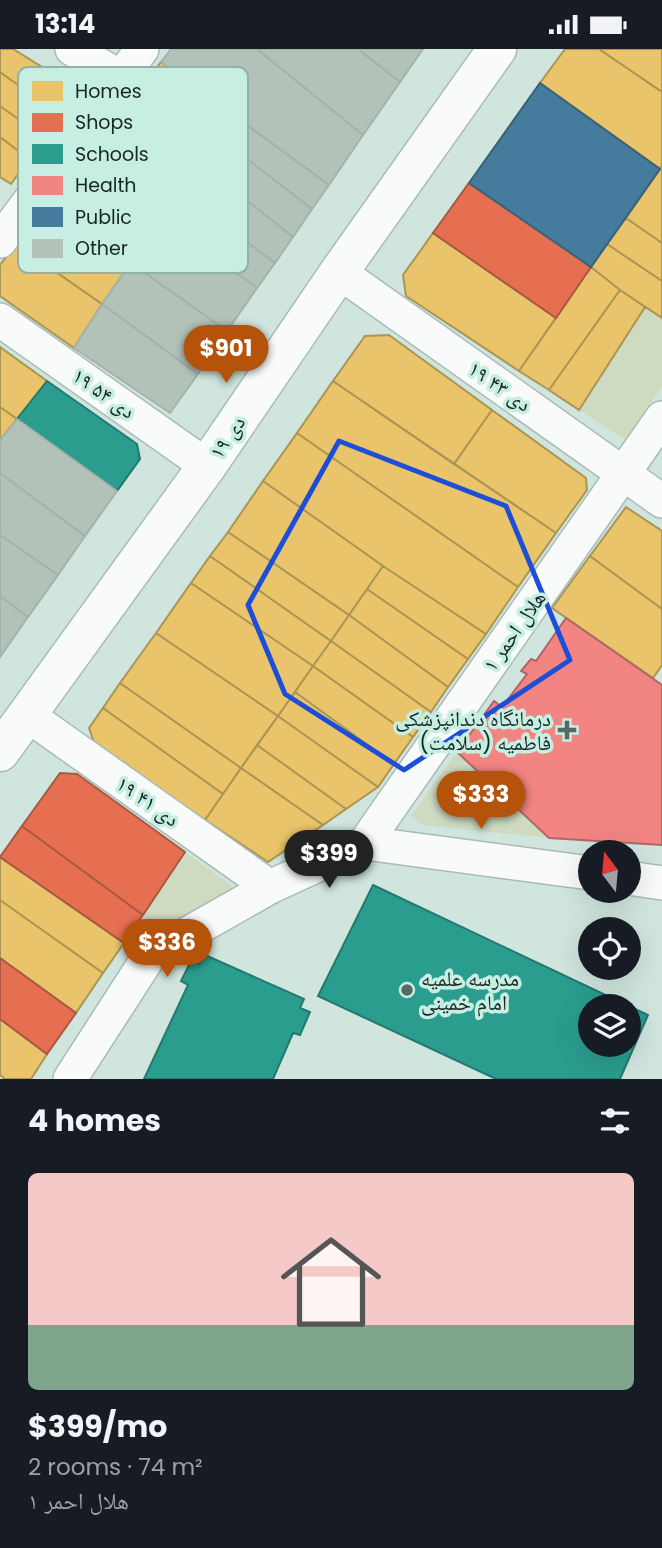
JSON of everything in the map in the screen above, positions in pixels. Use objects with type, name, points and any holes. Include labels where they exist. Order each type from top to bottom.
[{"type":"main road","name":"۱۹ دی","points":[[0,752],[207,466],[339,272],[497,49]]},
{"type":"street","points":[[72,49],[102,67]]},
{"type":"street","points":[[129,67],[142,49]]},
{"type":"street","points":[[0,241],[18,217]]},
{"type":"street","name":"۱۹ دی ۴۳","points":[[339,272],[662,501]]},
{"type":"street","name":"۱۹ دی ۵۴","points":[[0,320],[207,466]]},
{"type":"street","name":"هلال احمر ۱","points":[[365,843],[662,418]]},
{"type":"street","name":"۱۹ دی ۴۱","points":[[26,715],[270,887]]},
{"type":"street","points":[[71,1079],[150,955],[270,887],[365,843],[578,871]]},
{"type":"street","points":[[641,880],[662,883]]},
{"type":"highlighted area","points":[[339,441],[506,506],[570,660],[404,770],[285,694],[248,605]]},
{"type":"green space","points":[[645,307],[662,318],[662,387],[625,440],[579,410]]},
{"type":"green space","points":[[457,752],[549,838],[423,825],[411,816]]},
{"type":"green space","points":[[185,852],[232,886],[221,901],[156,927],[143,915]]},
{"type":"building: Homes","points":[[0,49],[13,49],[42,67],[18,67],[18,85],[0,72]]},
{"type":"building: Homes","points":[[565,49],[599,49],[662,92],[660,169],[540,83]]},
{"type":"building: Homes","points":[[599,49],[662,49],[662,92]]},
{"type":"building: Homes","points":[[0,72],[18,85],[18,119],[0,106]]},
{"type":"building: Homes","points":[[0,106],[18,119],[18,151],[0,137]]},
{"type":"building: Homes","points":[[0,137],[18,151],[18,174],[11,184],[0,177]]},
{"type":"building: Homes","points":[[660,169],[662,170],[662,243],[626,218]]},
{"type":"building: Homes","points":[[626,218],[662,243],[662,281],[607,244]]},
{"type":"building: Homes","points":[[433,233],[556,318],[519,371],[406,296],[403,275]]},
{"type":"building: Homes","points":[[16,244],[18,273],[58,273],[102,304],[74,348],[0,296],[0,265]]},
{"type":"building: Homes","points":[[607,244],[662,281],[662,318],[591,267]]},
{"type":"building: Homes","points":[[591,267],[620,290],[549,390],[519,371]]},
{"type":"building: Homes","points":[[58,273],[124,273],[102,304]]},
{"type":"building: Homes","points":[[620,290],[645,307],[579,410],[549,390]]},
{"type":"building: Homes","points":[[389,335],[492,410],[454,464],[333,381],[365,336]]},
{"type":"building: Homes","points":[[0,347],[47,381],[17,419],[0,407]]},
{"type":"building: Homes","points":[[333,381],[556,533],[518,587],[297,433]]},
{"type":"building: Homes","points":[[0,407],[17,419],[0,440]]},
{"type":"building: Homes","points":[[492,410],[586,478],[587,490],[556,533],[454,464]]},
{"type":"building: Homes","points":[[297,433],[518,587],[486,634],[383,566],[263,481]]},
{"type":"building: Homes","points":[[263,481],[383,566],[349,615],[228,532]]},
{"type":"building: Homes","points":[[626,507],[662,531],[662,609],[590,556]]},
{"type":"building: Homes","points":[[228,532],[349,615],[331,641],[210,556]]},
{"type":"building: Homes","points":[[210,556],[331,641],[313,666],[191,583]]},
{"type":"building: Homes","points":[[590,556],[662,609],[662,665],[653,678],[552,608]]},
{"type":"building: Homes","points":[[383,566],[486,634],[468,659],[367,589]]},
{"type":"building: Homes","points":[[191,583],[313,666],[278,716],[156,633]]},
{"type":"building: Homes","points":[[367,589],[468,659],[448,687],[349,615]]},
{"type":"building: Homes","points":[[349,615],[448,687],[431,712],[331,641]]},
{"type":"building: Homes","points":[[156,633],[278,716],[241,768],[120,683]]},
{"type":"building: Homes","points":[[331,641],[431,712],[413,737],[313,666]]},
{"type":"building: Homes","points":[[313,666],[413,737],[394,764],[295,692]]},
{"type":"building: Homes","points":[[120,683],[241,768],[223,794],[103,708]]},
{"type":"building: Homes","points":[[295,692],[394,764],[378,787],[278,716]]},
{"type":"building: Homes","points":[[103,708],[223,794],[205,820],[95,745],[89,728]]},
{"type":"building: Homes","points":[[278,716],[378,787],[346,809],[257,745]]},
{"type":"building: Homes","points":[[257,745],[346,809],[323,825],[241,768]]},
{"type":"building: Homes","points":[[241,768],[323,825],[268,862],[205,820]]},
{"type":"building: Homes","points":[[0,857],[124,943],[103,973],[0,900]]},
{"type":"building: Homes","points":[[0,900],[103,973],[76,1013],[0,958]]},
{"type":"building: Homes","points":[[0,1019],[47,1054],[31,1079],[5,1079],[0,1075]]},
{"type":"building: Shops","points":[[469,183],[591,267],[556,318],[433,233]]},
{"type":"building: Shops","points":[[60,773],[77,774],[185,852],[143,915],[22,826]]},
{"type":"building: Shops","points":[[22,826],[143,915],[124,943],[0,857]]},
{"type":"building: Shops","points":[[0,958],[76,1013],[47,1054],[0,1019]]},
{"type":"building: Schools","points":[[47,381],[137,444],[140,459],[117,491],[17,419]]},
{"type":"building: Schools","points":[[373,885],[604,994],[578,994],[578,1057],[630,1057],[620,1079],[496,1079],[318,996]]},
{"type":"building: Schools","points":[[205,955],[304,999],[300,1008],[310,1012],[300,1035],[293,1033],[273,1079],[144,1079],[188,985],[181,981],[191,961],[199,964]]},
{"type":"building: Schools","points":[[641,1012],[648,1015],[641,1031]]},
{"type":"building: Health","name":"درمانگاه دندانپزشکی فاطمیه (سلامت)","points":[[566,618],[662,685],[662,845],[641,844],[641,840],[549,838],[457,752],[494,701],[502,707],[527,674],[521,671],[531,659],[536,661]]},
{"type":"building: Public","points":[[540,83],[660,169],[591,267],[469,183]]},
{"type":"building: Other","points":[[171,49],[257,49],[363,135],[329,185],[248,126],[248,67],[168,67],[161,62]]},
{"type":"building: Other","points":[[257,49],[358,49],[400,82],[363,135]]},
{"type":"building: Other","points":[[358,49],[423,49],[400,82]]},
{"type":"building: Other","points":[[248,126],[329,185],[312,209],[248,160]]},
{"type":"building: Other","points":[[248,160],[312,209],[293,237],[248,201]]},
{"type":"building: Other","points":[[248,201],[293,237],[275,263],[248,243]]},
{"type":"building: Other","points":[[248,243],[275,263],[257,288],[236,273],[248,273]]},
{"type":"building: Other","points":[[124,273],[145,273],[227,331],[198,374],[102,304]]},
{"type":"building: Other","points":[[145,273],[237,273],[257,288],[227,331]]},
{"type":"building: Other","points":[[102,304],[198,374],[170,413],[74,348]]},
{"type":"building: Other","points":[[17,419],[117,491],[85,536],[0,473],[0,440]]},
{"type":"building: Other","points":[[0,473],[85,536],[58,575],[0,535]]},
{"type":"building: Other","points":[[0,535],[58,575],[28,617],[0,596]]},
{"type":"building: Other","points":[[0,596],[28,617],[0,657]]},
{"type":"place","name":"درمانگاه دندانپزشکی فاطمیه (سلامت)","points":[[567,730]]},
{"type":"place","name":"مدرسه علمیه امام خمینی","points":[[407,990]]}]
